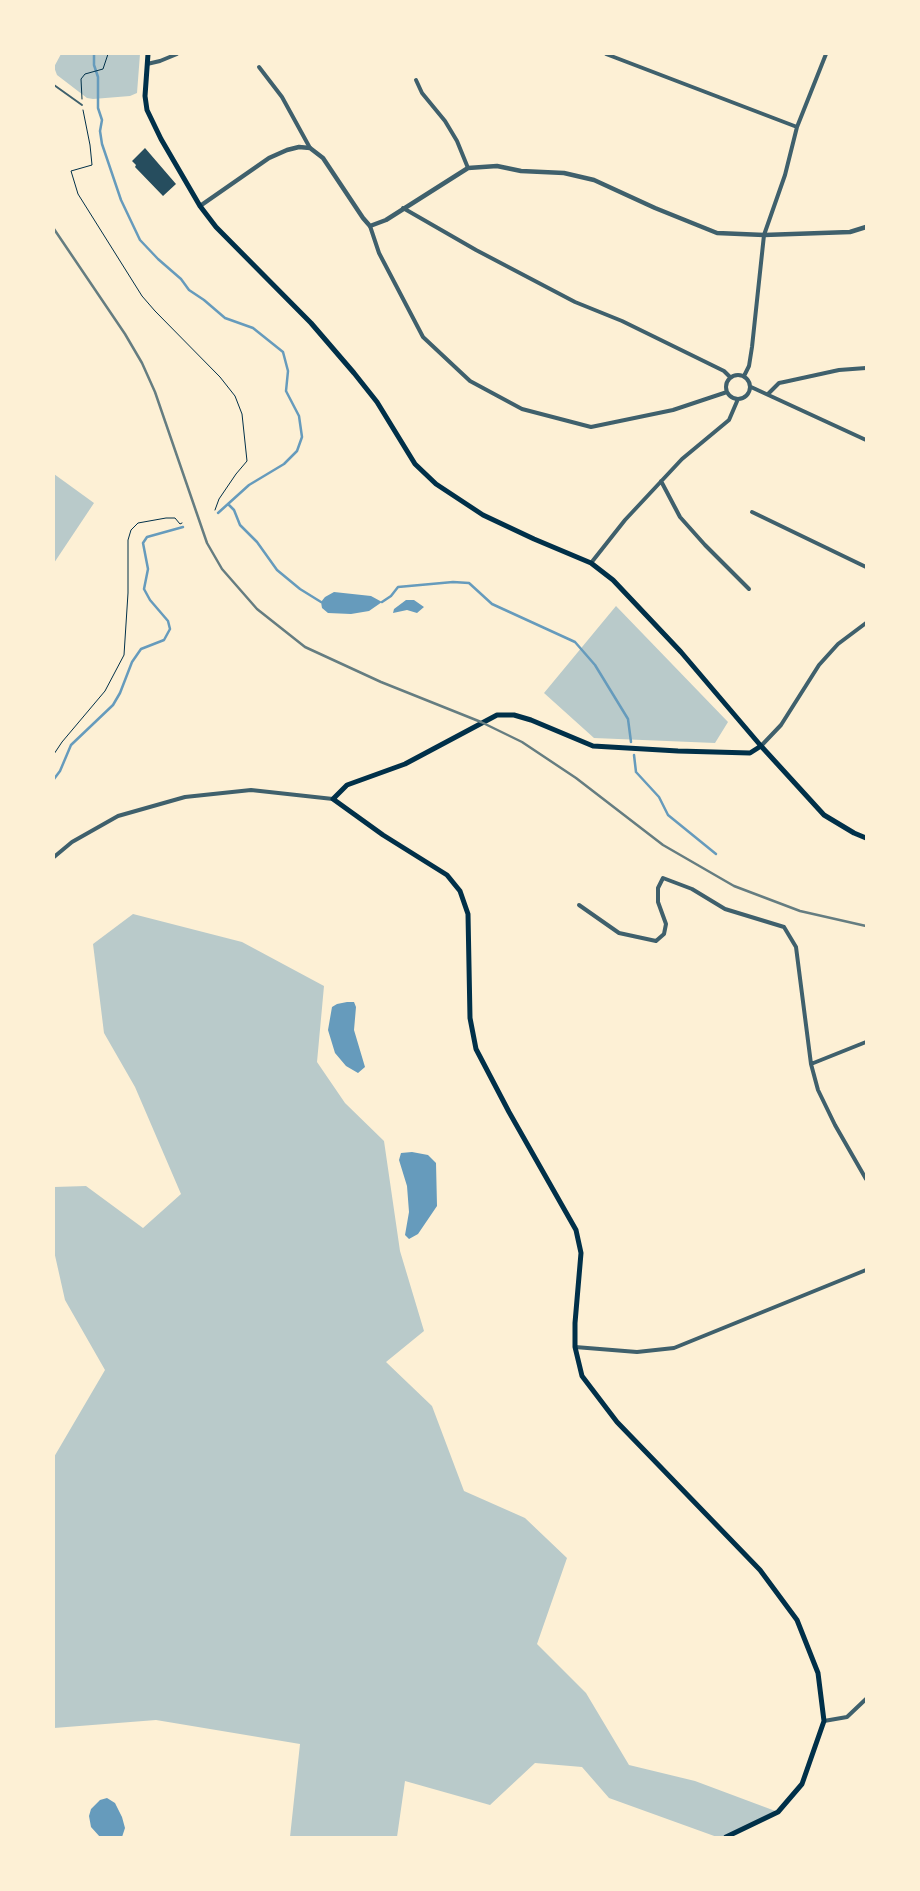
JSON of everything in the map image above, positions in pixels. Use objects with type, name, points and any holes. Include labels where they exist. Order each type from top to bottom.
[{"type":"main road","points":[[148,54],[145,96],[152,122],[200,206],[216,227],[311,323],[354,373],[377,402],[415,464],[436,484],[483,515],[591,563],[613,580],[681,652],[761,746],[824,815],[866,838]]},
{"type":"main road","points":[[726,1837],[778,1812],[802,1784],[824,1721],[818,1672],[797,1620],[760,1570],[617,1422],[582,1376],[575,1347],[575,1323],[582,1253],[576,1230],[509,1112],[476,1049],[470,1018],[468,914],[460,891],[447,875],[383,835],[333,799],[347,785],[405,764],[497,715],[514,715],[531,720],[594,746],[678,752],[750,753],[761,746]]},
{"type":"street","points":[[147,64],[177,54]]},
{"type":"street","points":[[606,54],[797,127]]},
{"type":"street","points":[[744,376],[749,366],[752,347],[764,235],[785,175],[797,127],[826,54]]},
{"type":"street","points":[[259,67],[282,98],[310,148],[323,158],[370,226],[379,253],[423,336],[470,381],[522,409],[591,428],[673,410],[727,392]]},
{"type":"street","points":[[416,80],[422,93],[446,121],[468,168]]},
{"type":"street","points":[[200,206],[269,158],[299,147],[310,148]]},
{"type":"street","points":[[370,226],[386,220],[468,168],[497,166],[521,171],[572,175],[594,180],[717,234],[764,235],[850,232],[866,227]]},
{"type":"street","points":[[403,208],[476,250],[558,293],[622,321],[724,371],[730,377]]},
{"type":"street","points":[[768,394],[779,383],[839,370],[866,368]]},
{"type":"street","points":[[744,376],[749,380],[751,387],[747,396],[738,399],[733,398],[727,392],[726,384],[730,377],[744,376]]},
{"type":"street","points":[[751,387],[866,440]]},
{"type":"street","points":[[591,563],[624,520],[682,459],[729,420],[738,399]]},
{"type":"street","points":[[662,481],[680,517],[749,589]]},
{"type":"street","points":[[752,512],[866,567]]},
{"type":"street","points":[[761,746],[781,725],[819,664],[838,644],[866,623]]},
{"type":"street","points":[[54,858],[72,842],[118,816],[186,797],[251,790],[333,799]]},
{"type":"street","points":[[579,905],[618,933],[656,941],[664,934],[666,924],[658,902],[658,888],[663,878],[692,889],[725,909],[784,927],[796,947],[811,1064],[818,1090],[835,1125],[866,1179]]},
{"type":"street","points":[[811,1064],[866,1042]]},
{"type":"street","points":[[575,1347],[637,1352],[674,1348],[866,1270]]},
{"type":"street","points":[[824,1721],[847,1716],[866,1699]]},
{"type":"lane","points":[[54,85],[82,104]]},
{"type":"path","points":[[108,54],[103,69],[90,72],[81,79],[82,104],[92,165],[71,171],[78,194],[142,296],[220,377],[235,396],[242,414],[247,461],[219,499],[215,510]]},
{"type":"path","points":[[54,754],[105,691],[124,655],[128,593],[128,540],[131,530],[138,523],[166,518],[174,518],[180,524],[182,523]]},
{"type":"shaded area","points":[[61,54],[140,54],[137,93],[130,96],[87,98],[57,75],[54,67]]},
{"type":"shaded area","points":[[54,474],[94,503],[54,563]]},
{"type":"shaded area","points":[[616,606],[728,722],[715,743],[594,738],[544,693]]},
{"type":"shaded area","points":[[133,914],[242,942],[324,986],[317,1062],[345,1103],[384,1141],[400,1251],[424,1331],[386,1362],[432,1406],[464,1491],[525,1518],[567,1558],[537,1644],[586,1693],[629,1765],[695,1781],[778,1812],[726,1837],[717,1837],[609,1798],[582,1767],[535,1763],[490,1805],[405,1781],[397,1837],[290,1837],[300,1744],[156,1720],[54,1728],[54,1457],[105,1370],[65,1300],[54,1251],[54,1187],[86,1186],[143,1228],[181,1194],[135,1087],[104,1033],[93,944]]},
{"type":"water","points":[[334,592],[371,596],[382,602],[369,611],[351,614],[328,613],[322,608],[321,602],[325,597]]},
{"type":"water","points":[[406,600],[414,600],[424,607],[417,613],[407,610],[393,613],[394,609]]},
{"type":"water","points":[[347,1002],[354,1002],[356,1007],[354,1030],[365,1067],[358,1073],[346,1066],[335,1053],[328,1030],[332,1007]]},
{"type":"water","points":[[412,1152],[428,1155],[436,1163],[437,1206],[418,1234],[409,1239],[405,1235],[409,1212],[407,1186],[399,1160],[401,1153]]},
{"type":"water","points":[[107,1798],[115,1803],[122,1817],[125,1828],[122,1837],[100,1837],[91,1827],[89,1816],[91,1809],[100,1800]]},
{"type":"building","points":[[145,148],[176,184],[163,196],[135,167],[136,165],[132,161]]},
{"type":"waterway","points":[[94,54],[94,65],[98,77],[98,108],[102,120],[100,131],[102,144],[121,200],[140,240],[181,279],[189,290],[225,318],[253,328],[283,352],[288,371],[286,391],[299,416],[302,437],[297,451],[284,464],[249,485],[218,513]]},
{"type":"waterway","points":[[228,504],[234,510],[240,525],[257,542],[277,570],[300,589],[321,602]]},
{"type":"waterway","points":[[54,779],[60,771],[71,745],[113,705],[120,693],[132,662],[141,649],[164,640],[170,629],[168,621],[150,600],[144,589],[148,569],[143,543],[147,537],[183,527]]},
{"type":"waterway","points":[[382,602],[391,596],[398,587],[453,582],[469,583],[492,604],[575,642],[595,665],[628,719],[631,742]]},
{"type":"waterway","points":[[634,755],[636,772],[659,797],[668,815],[716,854]]},
{"type":"railway","points":[[54,229],[125,334],[142,363],[155,392],[207,543],[222,569],[257,609],[305,647],[381,682],[481,722],[522,742],[576,778],[663,845],[734,886],[800,911],[866,926]]}]
